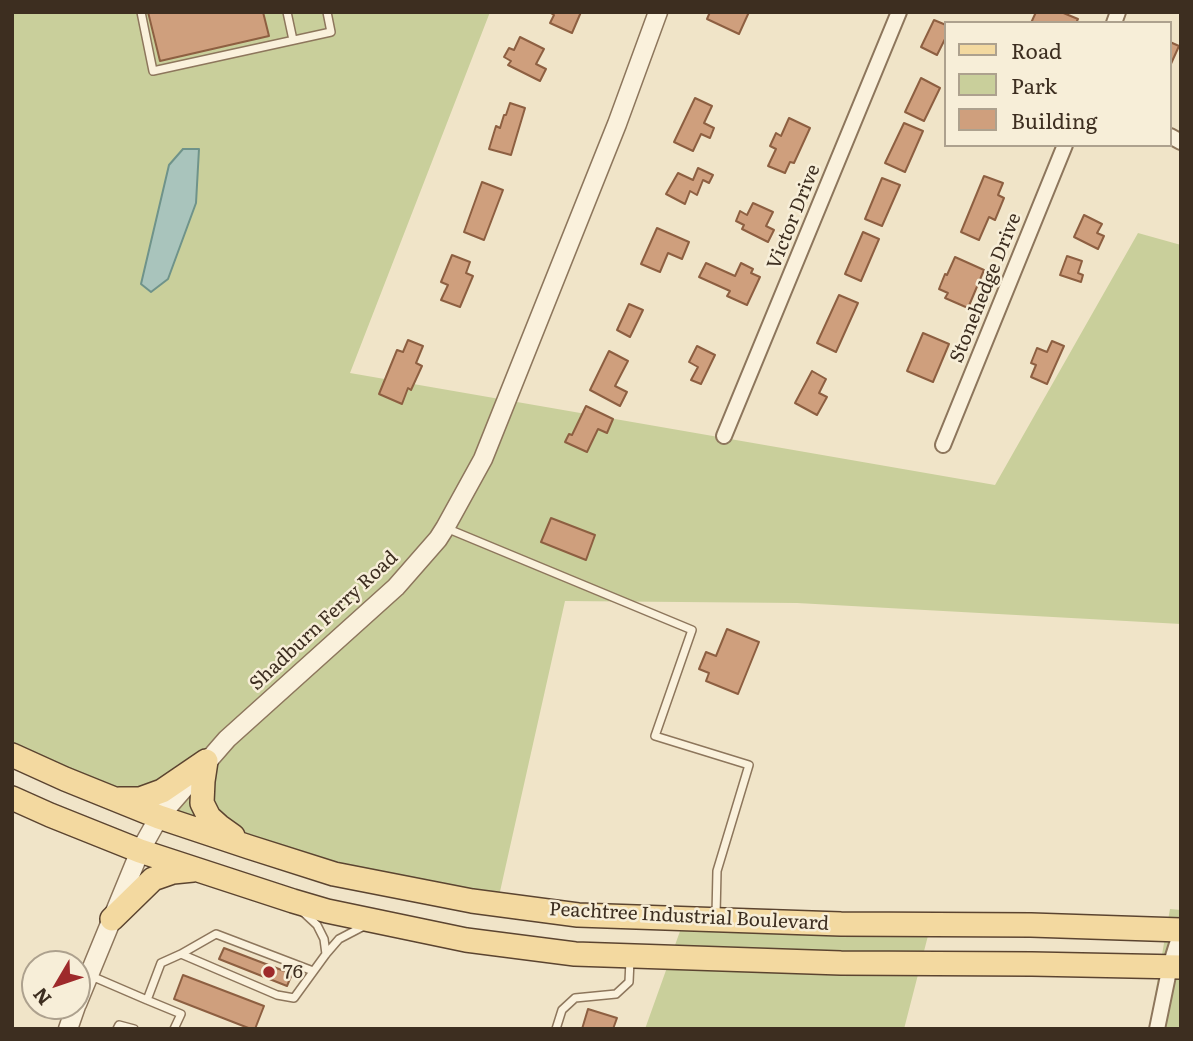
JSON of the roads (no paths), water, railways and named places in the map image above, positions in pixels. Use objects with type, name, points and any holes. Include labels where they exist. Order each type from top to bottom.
[{"type":"main road","name":"Peachtree Industrial Boulevard","points":[[12,755],[159,817],[334,874],[472,901],[578,915],[1181,931]]},
{"type":"main road","points":[[113,798],[141,799],[162,791],[206,761]]},
{"type":"main road","points":[[206,761],[202,803],[209,817],[249,847]]},
{"type":"main road","name":"Peachtree Industrial Boulevard","points":[[12,798],[140,851],[293,901],[374,922],[479,942],[575,954],[630,956],[841,963],[1176,967]]},
{"type":"main road","points":[[112,919],[153,879],[173,872],[195,870]]},
{"type":"street","name":"Shadburn Ferry Road","points":[[91,968],[140,851],[159,817],[227,739],[396,587],[445,528],[488,448],[617,124],[658,12]]},
{"type":"street","name":"Victor Drive","points":[[724,436],[899,12]]},
{"type":"street","name":"Stonehedge Drive","points":[[943,445],[1064,147]]},
{"type":"street","points":[[1157,1029],[1176,967],[1181,931]]},
{"type":"lane","points":[[141,12],[153,71],[331,32],[327,12]]},
{"type":"lane","points":[[287,12],[293,40]]},
{"type":"lane","points":[[445,528],[692,630],[655,736],[749,765],[717,871],[716,919]]},
{"type":"lane","points":[[293,901],[317,925],[324,939],[326,954]]},
{"type":"lane","points":[[181,954],[277,995],[294,998],[339,939],[374,922]]},
{"type":"lane","points":[[147,1000],[162,963],[216,934],[313,971]]},
{"type":"lane","points":[[556,1029],[562,1010],[575,998],[616,994],[629,982],[630,956]]},
{"type":"lane","points":[[91,976],[181,1014],[174,1029]]},
{"type":"lane","points":[[117,1029],[119,1025],[134,1029]]},
{"type":"water","points":[[183,149],[199,149],[196,203],[168,279],[151,292],[141,284],[169,165]]},
{"type":"place","name":"76","points":[[269,972]]}]
